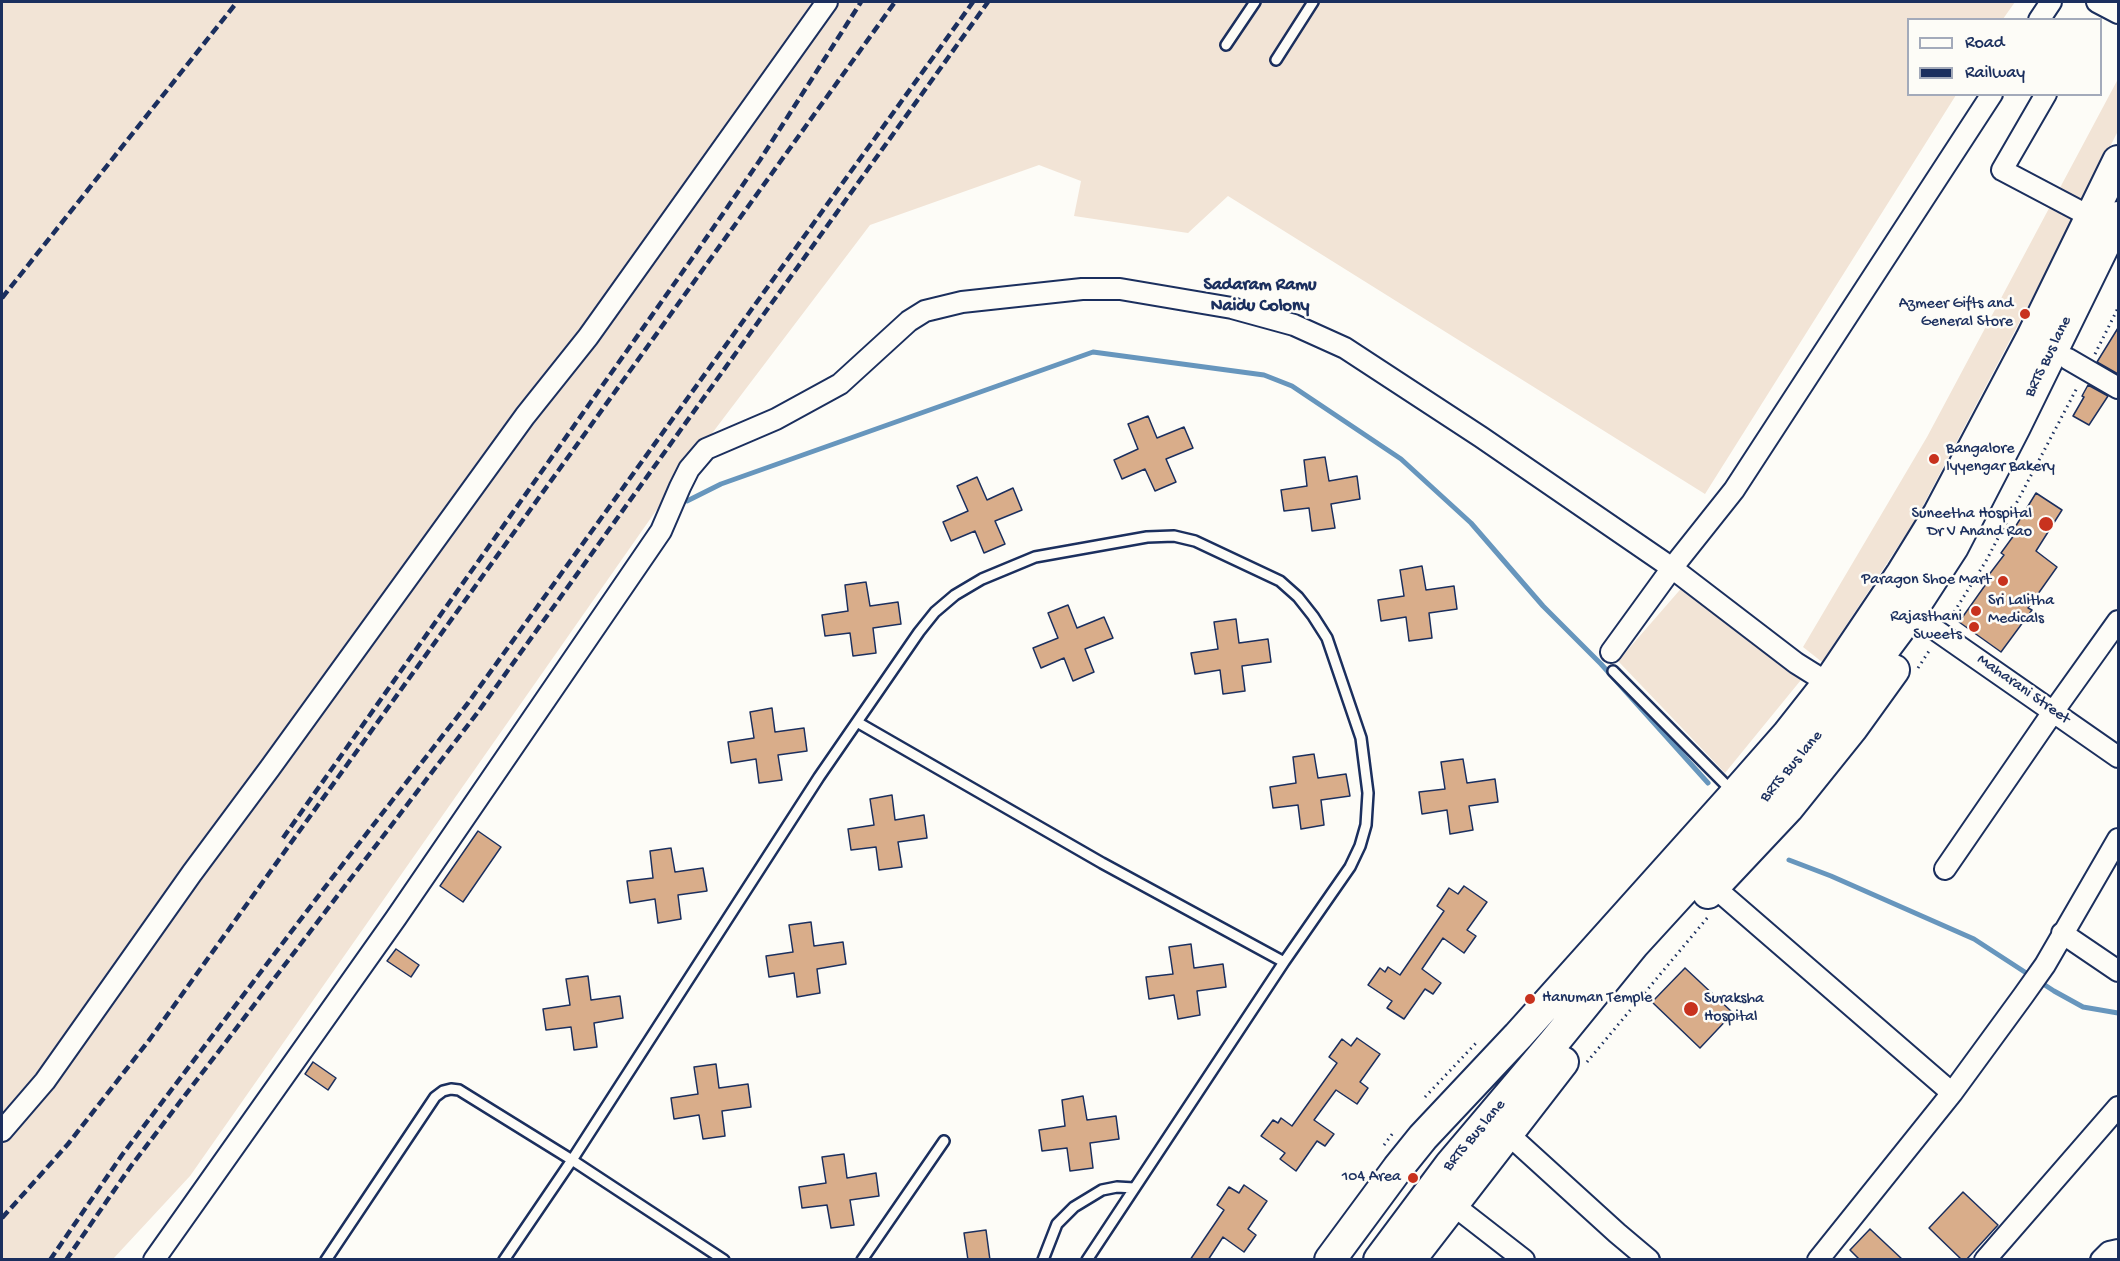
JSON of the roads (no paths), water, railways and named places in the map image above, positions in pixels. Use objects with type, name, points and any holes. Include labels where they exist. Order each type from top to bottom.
[{"type":"main road","points":[[1330,1260],[1398,1168],[1424,1137],[1735,794],[1787,735],[1828,683],[1902,573],[1939,513],[2003,421],[2031,339],[2105,217],[2118,161]]},
{"type":"main road","points":[[1410,1260],[1605,1009],[1666,937],[1788,808],[1853,727],[1927,624],[1957,576],[1978,536],[2118,257]]},
{"type":"main road","name":"BRTS Bus lane","points":[[1379,1260],[1450,1165],[1634,944],[1752,814],[1824,730],[1903,624],[1953,547],[2003,421]]},
{"type":"street","points":[[2,1131],[51,1072],[192,873],[525,416],[588,337],[827,2]]},
{"type":"street","points":[[2040,18],[2051,2]]},
{"type":"street","points":[[2097,2],[2118,13]]},
{"type":"street","points":[[1612,661],[1672,568],[1734,490],[1991,96]]},
{"type":"street","points":[[2045,96],[2002,170],[2105,217]]},
{"type":"street","points":[[154,1260],[396,918],[655,540],[680,487],[695,462],[706,449],[776,419],[840,384],[909,321],[925,311],[962,302],[1082,289],[1120,289],[1232,308],[1294,325],[1345,348],[1481,437],[1672,568],[1797,663],[1828,683]]},
{"type":"street","points":[[2068,359],[2118,388]]},
{"type":"street","points":[[1945,869],[2118,621]]},
{"type":"street","name":"Maharani Street","points":[[1927,624],[2118,757]]},
{"type":"street","points":[[1818,1260],[1952,1093],[2023,996],[2045,965],[2118,839]]},
{"type":"street","points":[[1714,887],[1952,1093]]},
{"type":"street","points":[[2062,933],[2118,971]]},
{"type":"street","points":[[1985,1260],[2118,1107]]},
{"type":"street","points":[[1507,1133],[1649,1260]]},
{"type":"street","points":[[1452,1204],[1524,1260]]},
{"type":"street","points":[[2101,1260],[2109,1252],[2118,1250]]},
{"type":"lane","points":[[1226,45],[1255,2]]},
{"type":"lane","points":[[1276,60],[1313,2]]},
{"type":"lane","points":[[504,1260],[572,1160],[754,874],[935,612],[955,595],[982,579],[1035,557],[1146,537],[1173,536],[1195,541],[1280,581],[1298,597],[1327,638],[1361,738],[1368,793],[1366,825],[1360,846],[1350,867],[1284,962],[1087,1260]]},
{"type":"lane","points":[[1612,661],[1735,794]]},
{"type":"lane","points":[[857,722],[1102,863],[1284,962]]},
{"type":"lane","points":[[326,1260],[435,1097],[451,1089],[459,1090],[572,1160],[724,1260]]},
{"type":"lane","points":[[862,1260],[944,1141]]},
{"type":"lane","points":[[1043,1260],[1057,1224],[1074,1207],[1102,1190],[1117,1187],[1134,1188]]},
{"type":"waterway","points":[[687,501],[721,484],[1093,352],[1264,375],[1292,386],[1401,459],[1471,523],[1543,606],[1601,664],[1708,783]]},
{"type":"waterway","points":[[1789,860],[1974,939],[2083,1007],[2118,1013]]},
{"type":"railway","points":[[2,298],[237,2]]},
{"type":"railway","points":[[283,838],[691,260],[760,160],[861,2]]},
{"type":"railway","points":[[2,1218],[68,1144],[150,1039],[895,2]]},
{"type":"railway","points":[[50,1260],[122,1155],[468,703],[973,2]]},
{"type":"railway","points":[[66,1260],[131,1166],[478,712],[988,2]]},
{"type":"place","name":"Azmeer Gifts and General Store","points":[[2025,314]]},
{"type":"place","name":"Bangalore Iyyengar Bakery","points":[[1934,459]]},
{"type":"place","name":"Suneetha Hospital Dr V Anand Rao","points":[[2046,524]]},
{"type":"place","name":"Paragon Shoe Mart","points":[[2003,581]]},
{"type":"place","name":"Sri Lalitha Medicals","points":[[1976,611]]},
{"type":"place","name":"Rajasthani Sweets","points":[[1974,627]]},
{"type":"place","name":"Hanuman Temple","points":[[1530,999]]},
{"type":"place","name":"Suraksha Hospital","points":[[1691,1009]]},
{"type":"place","name":"104 Area","points":[[1413,1178]]},
{"type":"district","name":"Sadaram Ramu Naidu Colony","points":[[1260,296]]}]
